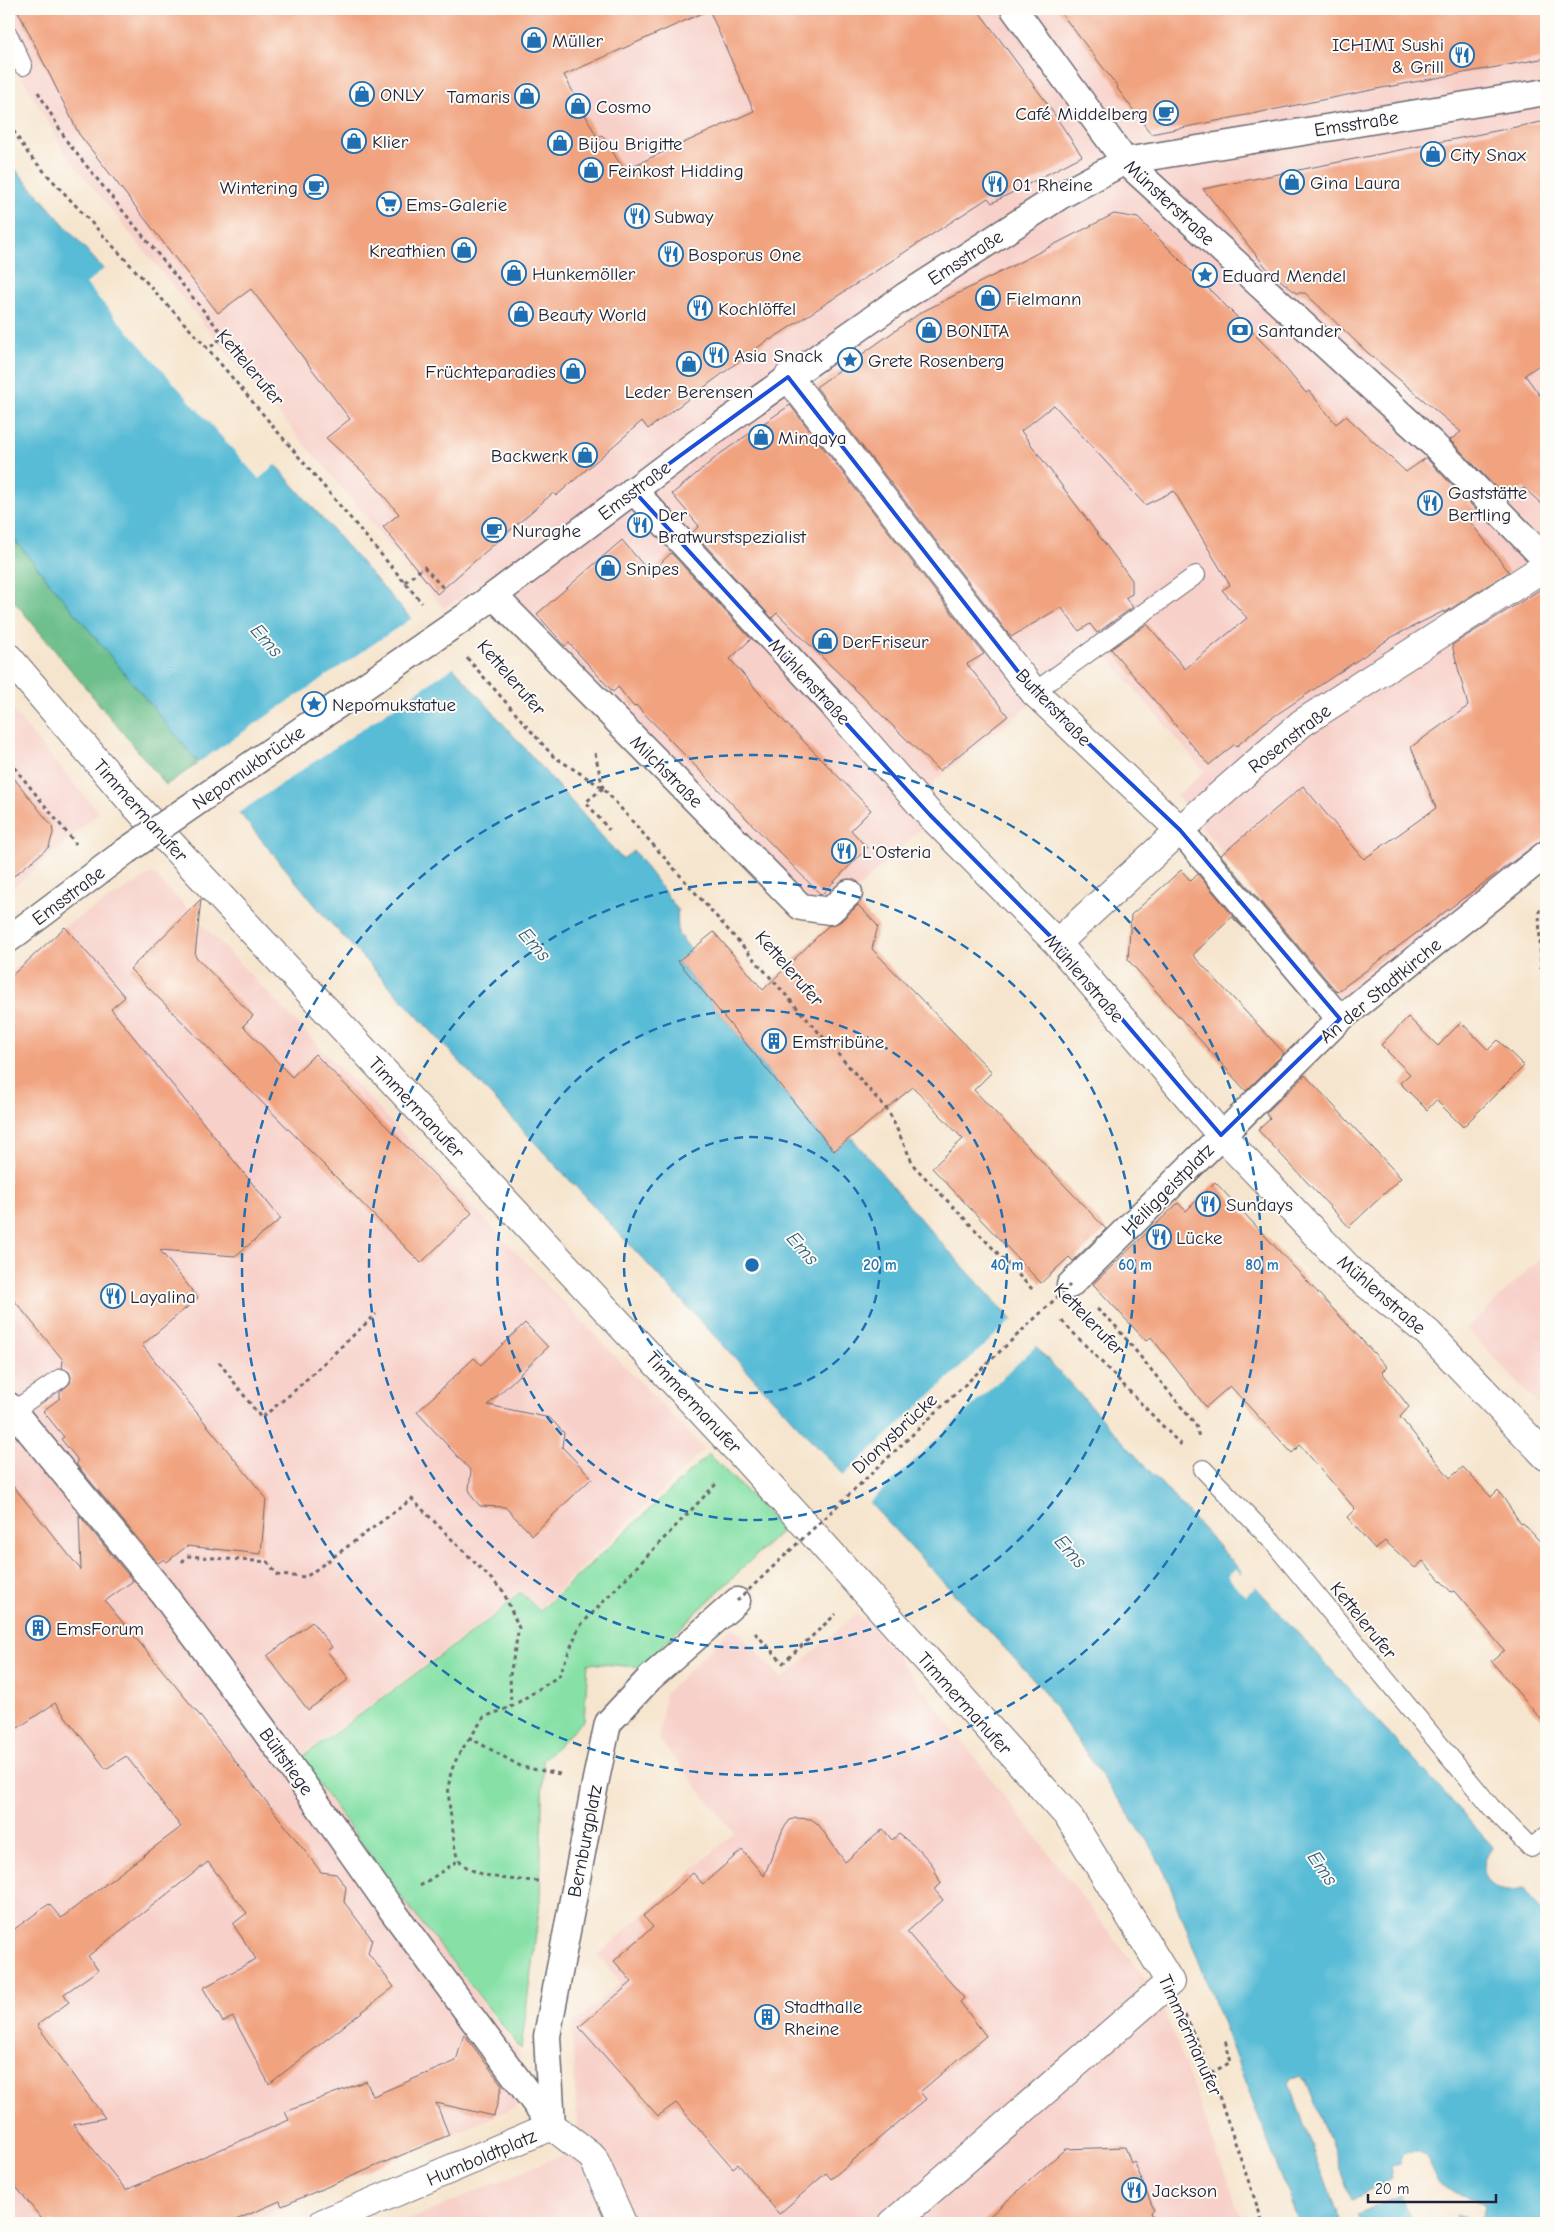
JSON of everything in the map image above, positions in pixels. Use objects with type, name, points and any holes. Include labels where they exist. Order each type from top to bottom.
[{"type":"street","name":"Münsterstraße","points":[[1014,9],[1125,161],[1434,445],[1546,560]]},
{"type":"street","name":"Emsstraße","points":[[468,615],[633,490],[788,377],[905,296],[1060,196],[1125,161],[1546,92]]},
{"type":"street","name":"Butterstraße","points":[[788,377],[1034,692],[1180,830],[1340,1019]]},
{"type":"street","name":"Mühlenstraße","points":[[633,490],[836,708],[930,815],[1057,943],[1221,1135],[1354,1274],[1428,1333],[1546,1456]]},
{"type":"street","name":"Rosenstraße","points":[[1057,943],[1180,830],[1302,723],[1546,566]]},
{"type":"street","name":"Milchstraße","points":[[494,596],[801,907],[830,911],[850,893]]},
{"type":"street","name":"Nepomukbrücke","points":[[126,851],[468,615]]},
{"type":"street","name":"Timmermanufer","points":[[9,658],[131,801],[743,1456],[1069,1817],[1170,1982]]},
{"type":"street","name":"Emsstraße","points":[[9,939],[126,851]]},
{"type":"street","name":"An der Stadtkirche","points":[[1221,1135],[1340,1019],[1546,854]]},
{"type":"street","name":"Heiliggeistplatz","points":[[1073,1288],[1221,1135]]},
{"type":"street","name":"Bültstiege","points":[[11,1409],[162,1592],[282,1754],[389,1906],[552,2126]]},
{"type":"street","name":"Bernburgplatz","points":[[552,2126],[547,2036],[608,1723],[649,1679],[733,1604]]},
{"type":"street","points":[[893,2223],[1170,1982]]},
{"type":"street","name":"Humboldtplatz","points":[[322,2223],[552,2126],[594,2157],[622,2223]]},
{"type":"lane","points":[[9,36],[23,66]]},
{"type":"lane","points":[[1034,692],[1196,576]]},
{"type":"lane","points":[[11,1409],[60,1378]]},
{"type":"lane","name":"Kettelerufer","points":[[1203,1469],[1272,1541],[1491,1807],[1531,1848],[1546,1836]]},
{"type":"path","points":[[23,66],[68,143],[224,336],[208,349]]},
{"type":"path","name":"Kettelerufer","points":[[9,124],[29,155],[208,349],[424,605]]},
{"type":"path","points":[[405,582],[424,567],[468,615]]},
{"type":"path","name":"Kettelerufer","points":[[461,650],[553,756],[603,788],[889,1112],[914,1166],[1038,1295]]},
{"type":"path","points":[[9,760],[99,872]]},
{"type":"path","points":[[603,788],[586,802],[609,830]]},
{"type":"path","points":[[1546,904],[1539,911],[1541,971],[1546,978]]},
{"type":"path","name":"Dionysbrücke","points":[[733,1604],[1073,1288]]},
{"type":"path","name":"Kettelerufer","points":[[1045,1303],[1052,1310]]},
{"type":"path","points":[[1091,1304],[1113,1323],[1196,1425],[1203,1469]]},
{"type":"path","points":[[219,1362],[262,1418],[292,1393],[376,1314]]},
{"type":"path","name":"Kettelerufer","points":[[1059,1317],[1203,1469]]},
{"type":"path","points":[[543,1881],[513,1880],[482,1874],[469,1868],[459,1860],[454,1845],[447,1790],[455,1758],[484,1717],[511,1706],[559,1676],[579,1627],[743,1456]]},
{"type":"path","points":[[162,1592],[187,1556],[268,1562],[277,1575],[306,1577],[412,1499],[503,1591],[519,1628],[510,1675],[511,1706]]},
{"type":"path","points":[[783,1663],[862,1590]]},
{"type":"path","points":[[470,1738],[522,1766],[545,1772],[596,1779]]},
{"type":"path","points":[[389,1906],[459,1860]]},
{"type":"path","name":"Timmermanufer","points":[[1170,1982],[1211,2073],[1263,2223]]},
{"type":"path","points":[[1211,2073],[1231,2062],[1225,2040]]},
{"type":"highlighted area","points":[[788,377],[1034,692],[1180,830],[1340,1019],[1221,1135],[1057,943],[930,815],[633,490]]},
{"type":"shaded area","points":[[9,9],[1546,9],[1546,841],[1343,1005],[1177,796],[1204,771],[1101,649],[934,781],[924,826],[826,919],[516,599],[489,578],[444,609],[219,343],[65,153],[9,54]]},
{"type":"shaded area","points":[[9,707],[99,813],[9,891]]},
{"type":"shaded area","points":[[153,873],[704,1449],[540,1608],[519,1589],[496,1612],[297,1759],[520,2053],[516,2107],[248,2223],[9,2223],[9,974],[63,927]]},
{"type":"shaded area","points":[[1546,1252],[1546,1413],[1467,1329]]},
{"type":"shaded area","points":[[857,1613],[886,1642],[1160,1998],[1243,2223],[402,2223],[578,2148],[572,2026],[621,1982],[597,1956],[734,1833],[659,1739],[665,1694],[733,1626],[782,1679]]},
{"type":"green space","points":[[9,533],[199,763],[166,785],[9,595]]},
{"type":"green space","points":[[709,1454],[783,1529],[640,1667],[588,1663],[584,1720],[543,1760],[540,1902],[521,2049],[398,1893],[300,1759],[498,1613],[520,1592],[540,1611]]},
{"type":"water","name":"Ems","points":[[9,162],[622,859],[634,851],[677,909],[678,934],[691,950],[678,962],[833,1151],[851,1137],[927,1227],[1493,1847],[1484,1866],[1485,1875],[1489,1882],[1504,1890],[1514,1891],[1525,1888],[1546,1918],[1546,2223],[1460,2223],[1456,2215],[1480,2222],[1486,2203],[1445,2188],[1424,2154],[1411,2151],[1402,2155],[1399,2164],[1390,2166],[1392,2179],[1352,2200],[1306,2081],[1299,2076],[1292,2078],[1289,2084],[1341,2223],[1299,2223],[1166,1875],[1150,1845],[1039,1685],[326,918],[9,533]]},
{"type":"water","points":[[1400,2195],[1414,2223],[1361,2223],[1357,2215]]},
{"type":"pier","points":[[105,268],[277,463],[259,479],[86,284]]},
{"type":"pier","points":[[412,618],[455,666],[237,814],[196,764]]},
{"type":"pier","points":[[1014,1318],[1038,1344],[868,1504],[842,1477]]},
{"type":"pier","points":[[1236,1568],[1241,1574],[1245,1571],[1256,1587],[1245,1596],[1227,1576]]},
{"type":"building","points":[[17,9],[977,9],[1044,99],[1082,156],[992,203],[988,198],[769,339],[648,429],[642,421],[556,496],[553,493],[437,594],[383,527],[399,514],[367,476],[326,438],[350,419],[251,289],[218,313],[79,134]],"holes":[[[709,10],[754,111],[624,170],[602,135],[597,137],[564,75]]]},
{"type":"building","points":[[1058,9],[1546,9],[1546,58],[1387,87],[1151,134],[1118,87]]},
{"type":"building","points":[[1546,121],[1546,360],[1525,375],[1546,404],[1546,508],[1524,488],[1506,498],[1450,440],[1461,432],[1367,352],[1305,293],[1296,293],[1269,271],[1203,189]]},
{"type":"building","points":[[1114,214],[1138,218],[1272,352],[1306,393],[1309,391],[1336,424],[1346,416],[1406,472],[1426,458],[1479,513],[1468,519],[1509,572],[1444,613],[1444,611],[1392,637],[1264,723],[1237,746],[1235,744],[1209,765],[1111,649],[1147,624],[1185,669],[1247,618],[1222,590],[1230,585],[1174,491],[1145,505],[1054,405],[1021,431],[1132,580],[1132,594],[1125,598],[1133,607],[1097,633],[1090,624],[1079,631],[1061,607],[1011,637],[816,387],[920,313]]},
{"type":"building","points":[[790,405],[984,654],[967,664],[1008,716],[939,771],[777,613],[772,618],[693,532],[699,526],[672,494],[720,454]]},
{"type":"building","points":[[622,540],[650,573],[671,553],[751,639],[730,659],[779,716],[871,810],[851,830],[867,848],[821,895],[636,705],[634,707],[618,687],[613,692],[569,643],[565,646],[537,614]]},
{"type":"building","points":[[1546,586],[1546,837],[1337,992],[1221,855],[1303,786],[1364,859],[1436,808],[1411,747],[1468,706],[1452,645]]},
{"type":"building","points":[[9,772],[52,826],[53,833],[49,847],[9,880]]},
{"type":"building","points":[[1181,870],[1191,881],[1198,874],[1244,929],[1232,917],[1193,955],[1284,1053],[1246,1091],[1128,960],[1131,915]]},
{"type":"building","points":[[201,899],[195,956],[253,1016],[243,1026],[292,1077],[315,1054],[472,1213],[421,1263],[130,969]]},
{"type":"building","points":[[858,905],[878,926],[872,949],[992,1072],[974,1090],[1106,1229],[1073,1261],[1069,1257],[1041,1283],[932,1168],[963,1139],[913,1087],[834,1151],[678,961],[714,932],[763,990],[828,926],[840,922]]},
{"type":"building","points":[[65,927],[125,997],[111,1009],[281,1219],[235,1256],[160,1250],[198,1298],[142,1345],[266,1498],[261,1554],[187,1546],[167,1562],[164,1559],[158,1563],[77,1465],[77,1459],[61,1439],[64,1437],[43,1411],[60,1398],[60,1392],[70,1383],[71,1377],[69,1372],[62,1368],[63,1360],[9,1294],[9,978]]},
{"type":"building","points":[[1408,1017],[1438,1046],[1461,1022],[1488,1050],[1498,1040],[1524,1066],[1463,1127],[1436,1100],[1427,1110],[1400,1083],[1410,1074],[1381,1045]]},
{"type":"building","points":[[1305,1075],[1401,1178],[1349,1227],[1258,1130],[1270,1119],[1266,1113]]},
{"type":"building","points":[[1215,1182],[1387,1367],[1382,1372],[1409,1407],[1400,1417],[1450,1478],[1463,1467],[1491,1497],[1498,1490],[1521,1524],[1523,1523],[1546,1548],[1546,1725],[1491,1661],[1504,1650],[1454,1591],[1451,1592],[1423,1561],[1415,1568],[1385,1541],[1375,1549],[1347,1517],[1355,1509],[1300,1445],[1292,1453],[1230,1386],[1206,1407],[1151,1337],[1146,1341],[1093,1284],[1178,1203],[1186,1211]]},
{"type":"building","points":[[525,1323],[548,1347],[488,1405],[550,1418],[564,1433],[562,1447],[592,1478],[532,1535],[505,1507],[480,1506],[473,1498],[469,1489],[471,1471],[417,1412],[474,1358],[481,1365]]},
{"type":"building","points":[[9,1481],[81,1570],[79,1515],[133,1581],[105,1601],[197,1712],[321,1872],[336,1874],[346,1887],[344,1902],[372,1939],[368,1953],[394,1987],[269,2084],[233,2017],[223,2022],[203,1988],[256,1959],[233,1924],[247,1913],[208,1862],[88,1956],[98,1970],[64,1994],[69,2002],[37,2025],[105,2118],[73,2124],[126,2190],[289,2120],[285,2112],[366,2081],[373,2096],[456,2061],[464,2034],[502,2085],[494,2116],[436,2103],[449,2135],[282,2206],[280,2201],[229,2223],[45,2223],[9,2178],[9,1933],[49,1904],[61,1918],[181,1827],[126,1756],[106,1769],[55,1703],[9,1734]]},
{"type":"building","points":[[312,1622],[332,1647],[327,1651],[349,1679],[308,1710],[267,1656]]},
{"type":"building","name":"Stadthalle Rheine","points":[[796,1818],[811,1819],[818,1824],[845,1862],[883,1829],[892,1840],[899,1834],[918,1849],[932,1864],[941,1884],[934,1889],[943,1900],[907,1932],[964,1998],[960,2002],[986,2036],[920,2092],[926,2099],[831,2179],[826,2173],[779,2214],[738,2164],[733,2168],[676,2103],[658,2116],[579,2027],[632,1982],[614,1961],[653,1927],[643,1916],[693,1873],[703,1884],[742,1850],[764,1876],[783,1829],[790,1820]]},
{"type":"building","points":[[1125,2147],[1131,2163],[1134,2161],[1154,2210],[1151,2212],[1155,2223],[982,2223],[1065,2149]]},
{"type":"place","name":"Müller","points":[[534,40]]},
{"type":"place","name":"ICHIMI Sushi & Grill","points":[[1462,55]]},
{"type":"place","name":"ONLY","points":[[362,94]]},
{"type":"place","name":"Tamaris","points":[[527,96]]},
{"type":"place","name":"Cosmo","points":[[578,106]]},
{"type":"place","name":"Café Middelberg","points":[[1166,113]]},
{"type":"place","name":"Klier","points":[[354,141]]},
{"type":"place","name":"Bijou Brigitte","points":[[560,143]]},
{"type":"place","name":"City Snax","points":[[1433,154]]},
{"type":"place","name":"Feinkost Hidding","points":[[591,170]]},
{"type":"place","name":"Gina Laura","points":[[1292,182]]},
{"type":"place","name":"01 Rheine","points":[[995,184]]},
{"type":"place","name":"Wintering","points":[[316,187]]},
{"type":"place","name":"Ems-Galerie","points":[[389,204]]},
{"type":"place","name":"Subway","points":[[637,216]]},
{"type":"place","name":"Kreathien","points":[[464,250]]},
{"type":"place","name":"Bosporus One","points":[[671,254]]},
{"type":"place","name":"Hunkemöller","points":[[514,273]]},
{"type":"place","name":"Eduard Mendel","points":[[1205,275]]},
{"type":"place","name":"Fielmann","points":[[988,298]]},
{"type":"place","name":"Kochlöffel","points":[[700,308]]},
{"type":"place","name":"Beauty World","points":[[521,314]]},
{"type":"place","name":"BONITA","points":[[929,330]]},
{"type":"place","name":"Santander","points":[[1240,330]]},
{"type":"place","name":"Asia Snack","points":[[716,355]]},
{"type":"place","name":"Grete Rosenberg","points":[[850,360]]},
{"type":"place","name":"Leder Berensen","points":[[689,364]]},
{"type":"place","name":"Früchteparadies","points":[[573,371]]},
{"type":"place","name":"Minqaya","points":[[761,437]]},
{"type":"place","name":"Backwerk","points":[[585,455]]},
{"type":"place","name":"Gaststätte Bertling","points":[[1430,503]]},
{"type":"place","name":"Der Bratwurstspezialist","points":[[640,525]]},
{"type":"place","name":"Nuraghe","points":[[494,530]]},
{"type":"place","name":"Snipes","points":[[608,568]]},
{"type":"place","name":"DerFriseur","points":[[825,641]]},
{"type":"place","name":"Nepomukstatue","points":[[314,704]]},
{"type":"place","name":"L'Osteria","points":[[844,851]]},
{"type":"place","name":"Emstribüne","points":[[774,1041]]},
{"type":"place","name":"Sundays","points":[[1208,1204]]},
{"type":"place","name":"Lücke","points":[[1159,1237]]},
{"type":"place","name":"Layalina","points":[[113,1296]]},
{"type":"place","name":"EmsForum","points":[[38,1628]]},
{"type":"place","name":"Stadthalle Rheine","points":[[767,2017]]},
{"type":"place","name":"Jackson","points":[[1134,2190]]}]
